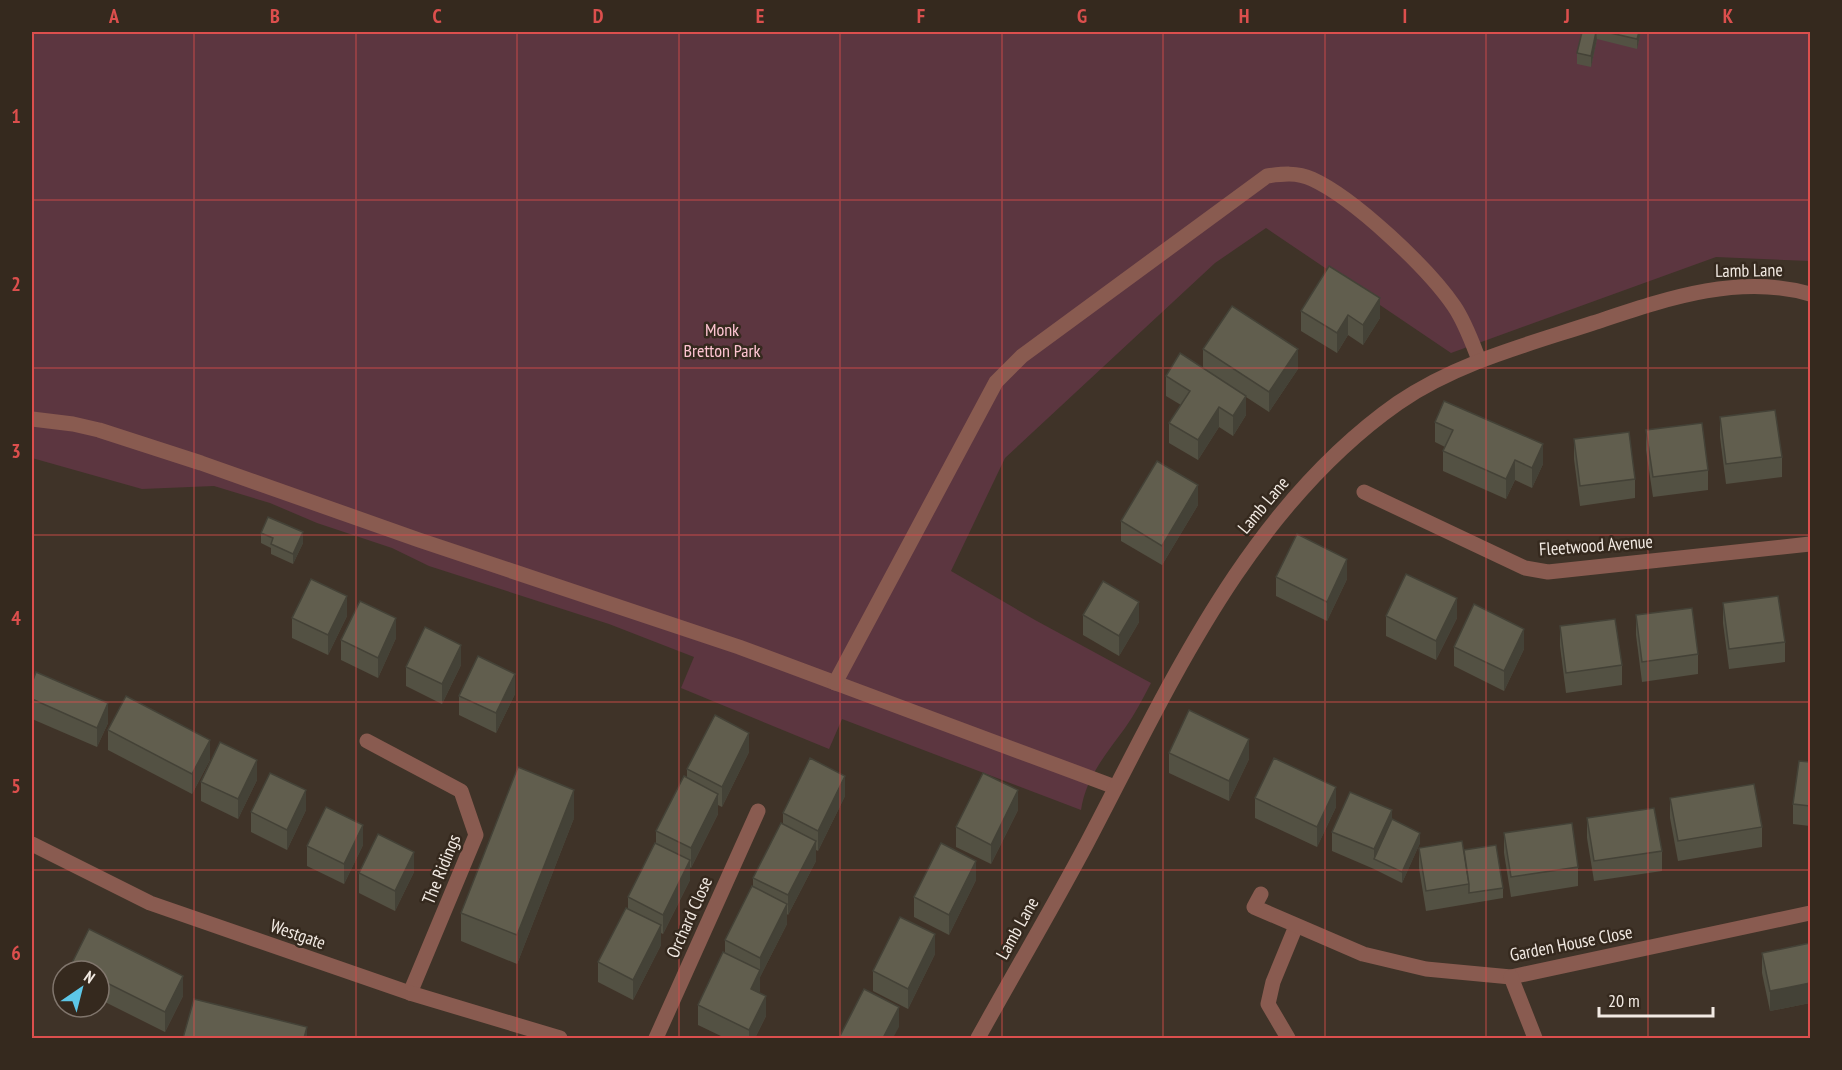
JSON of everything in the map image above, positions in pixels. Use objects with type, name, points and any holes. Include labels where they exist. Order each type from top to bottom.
[{"type":"street","points":[[836,683],[996,382],[1022,356],[1267,176],[1289,173],[1311,178],[1355,208],[1394,241],[1432,278],[1455,308],[1479,360]]},
{"type":"street","name":"Lamb Lane","points":[[978,1038],[1152,718],[1246,556],[1278,516],[1338,449],[1400,402],[1479,360],[1647,306],[1720,287],[1785,286],[1810,294]]},
{"type":"street","points":[[32,419],[74,424],[99,430],[189,459],[419,540],[739,647],[1115,787]]},
{"type":"street","name":"Fleetwood Avenue","points":[[1364,492],[1525,568],[1548,572],[1810,544]]},
{"type":"street","name":"The Ridings","points":[[367,741],[461,791],[476,835],[410,993]]},
{"type":"street","name":"Orchard Close","points":[[656,1038],[758,811]]},
{"type":"street","name":"Westgate","points":[[32,844],[150,903],[410,993],[560,1038]]},
{"type":"street","name":"Garden House Close","points":[[1261,894],[1254,907],[1363,954],[1426,969],[1512,977],[1810,913]]},
{"type":"street","points":[[1288,1038],[1268,1005],[1273,982],[1296,926]]},
{"type":"street","points":[[1512,977],[1535,1038]]},
{"type":"green space","name":"Monk Bretton Park","points":[[32,32],[1810,32],[1810,261],[1716,257],[1451,353],[1266,228],[1215,263],[1005,458],[951,571],[1151,683],[1132,717],[1092,776],[1081,810],[842,719],[829,749],[681,688],[694,657],[609,624],[429,566],[392,548],[317,523],[270,503],[214,486],[142,489],[32,458]]},
{"type":"building","points":[[1582,32],[1596,32],[1591,56],[1577,53]]},
{"type":"building","points":[[1606,32],[1639,32],[1637,39]]},
{"type":"building","points":[[1329,266],[1380,298],[1363,325],[1348,315],[1337,333],[1301,311]]},
{"type":"building","points":[[1232,306],[1298,349],[1269,392],[1203,349]]},
{"type":"building","points":[[1180,353],[1246,396],[1233,416],[1219,407],[1198,440],[1169,423],[1190,391],[1166,376]]},
{"type":"building","points":[[1444,401],[1543,444],[1532,468],[1515,460],[1506,479],[1443,451],[1453,430],[1435,422]]},
{"type":"building","points":[[1775,410],[1782,457],[1726,464],[1720,417]]},
{"type":"building","points":[[1702,423],[1708,470],[1653,477],[1646,430]]},
{"type":"building","points":[[1629,432],[1635,479],[1580,486],[1574,439]]},
{"type":"building","points":[[1157,461],[1198,485],[1162,546],[1121,521]]},
{"type":"building","points":[[268,517],[303,532],[293,554],[271,544],[273,538],[261,533]]},
{"type":"building","points":[[1297,534],[1347,559],[1327,602],[1276,577]]},
{"type":"building","points":[[1406,574],[1457,598],[1436,641],[1386,616]]},
{"type":"building","points":[[311,579],[347,596],[328,635],[292,618]]},
{"type":"building","points":[[1103,581],[1139,602],[1119,636],[1083,615]]},
{"type":"building","points":[[1778,596],[1785,642],[1729,649],[1723,603]]},
{"type":"building","points":[[360,601],[396,618],[378,658],[341,640]]},
{"type":"building","points":[[1474,604],[1524,629],[1504,671],[1454,647]]},
{"type":"building","points":[[1692,608],[1698,654],[1642,662],[1636,615]]},
{"type":"building","points":[[1615,619],[1622,665],[1566,673],[1560,626]]},
{"type":"building","points":[[425,627],[461,645],[442,684],[406,667]]},
{"type":"building","points":[[478,656],[515,674],[496,713],[459,696]]},
{"type":"building","points":[[36,672],[108,703],[97,728],[32,699],[32,683]]},
{"type":"building","points":[[126,696],[210,740],[192,774],[108,730]]},
{"type":"building","points":[[1189,710],[1249,739],[1229,781],[1169,753]]},
{"type":"building","points":[[715,715],[749,733],[722,787],[687,769]]},
{"type":"building","points":[[220,742],[257,760],[238,799],[201,782]]},
{"type":"building","points":[[810,758],[845,776],[818,831],[783,813]]},
{"type":"building","points":[[1274,758],[1336,787],[1317,827],[1255,798]]},
{"type":"building","points":[[1799,761],[1810,762],[1810,806],[1793,804]]},
{"type":"building","points":[[518,767],[574,790],[517,935],[461,913]]},
{"type":"building","points":[[270,773],[306,790],[287,830],[251,812]]},
{"type":"building","points":[[983,773],[1018,790],[991,845],[956,827]]},
{"type":"building","points":[[684,776],[718,794],[691,848],[656,831]]},
{"type":"building","points":[[1754,784],[1762,827],[1678,841],[1670,798]]},
{"type":"building","points":[[1350,792],[1392,810],[1374,849],[1332,832]]},
{"type":"building","points":[[326,807],[363,825],[344,864],[307,846]]},
{"type":"building","points":[[1654,808],[1662,851],[1594,861],[1587,818]]},
{"type":"building","points":[[1392,819],[1420,833],[1402,872],[1374,859]]},
{"type":"building","points":[[781,823],[816,841],[788,895],[753,878]]},
{"type":"building","points":[[1572,823],[1578,867],[1511,877],[1504,833]]},
{"type":"building","points":[[378,834],[414,852],[395,891],[359,873]]},
{"type":"building","points":[[1462,841],[1469,884],[1426,891],[1419,848]]},
{"type":"building","points":[[655,843],[690,860],[663,915],[628,897]]},
{"type":"building","points":[[941,843],[976,861],[949,915],[914,897]]},
{"type":"building","points":[[1496,845],[1503,888],[1469,893],[1464,850]]},
{"type":"building","points":[[752,886],[787,904],[760,958],[725,940]]},
{"type":"building","points":[[626,908],[661,925],[633,980],[598,962]]},
{"type":"building","points":[[900,917],[935,934],[908,989],[873,971]]},
{"type":"building","points":[[89,929],[183,976],[165,1012],[111,985],[111,959],[74,959]]},
{"type":"building","points":[[1810,943],[1810,983],[1770,991],[1762,953]]},
{"type":"building","points":[[723,952],[760,970],[751,989],[766,996],[749,1030],[698,1005]]},
{"type":"building","points":[[864,989],[899,1007],[883,1038],[839,1038]]},
{"type":"building","points":[[194,999],[307,1027],[304,1038],[183,1038]]}]
